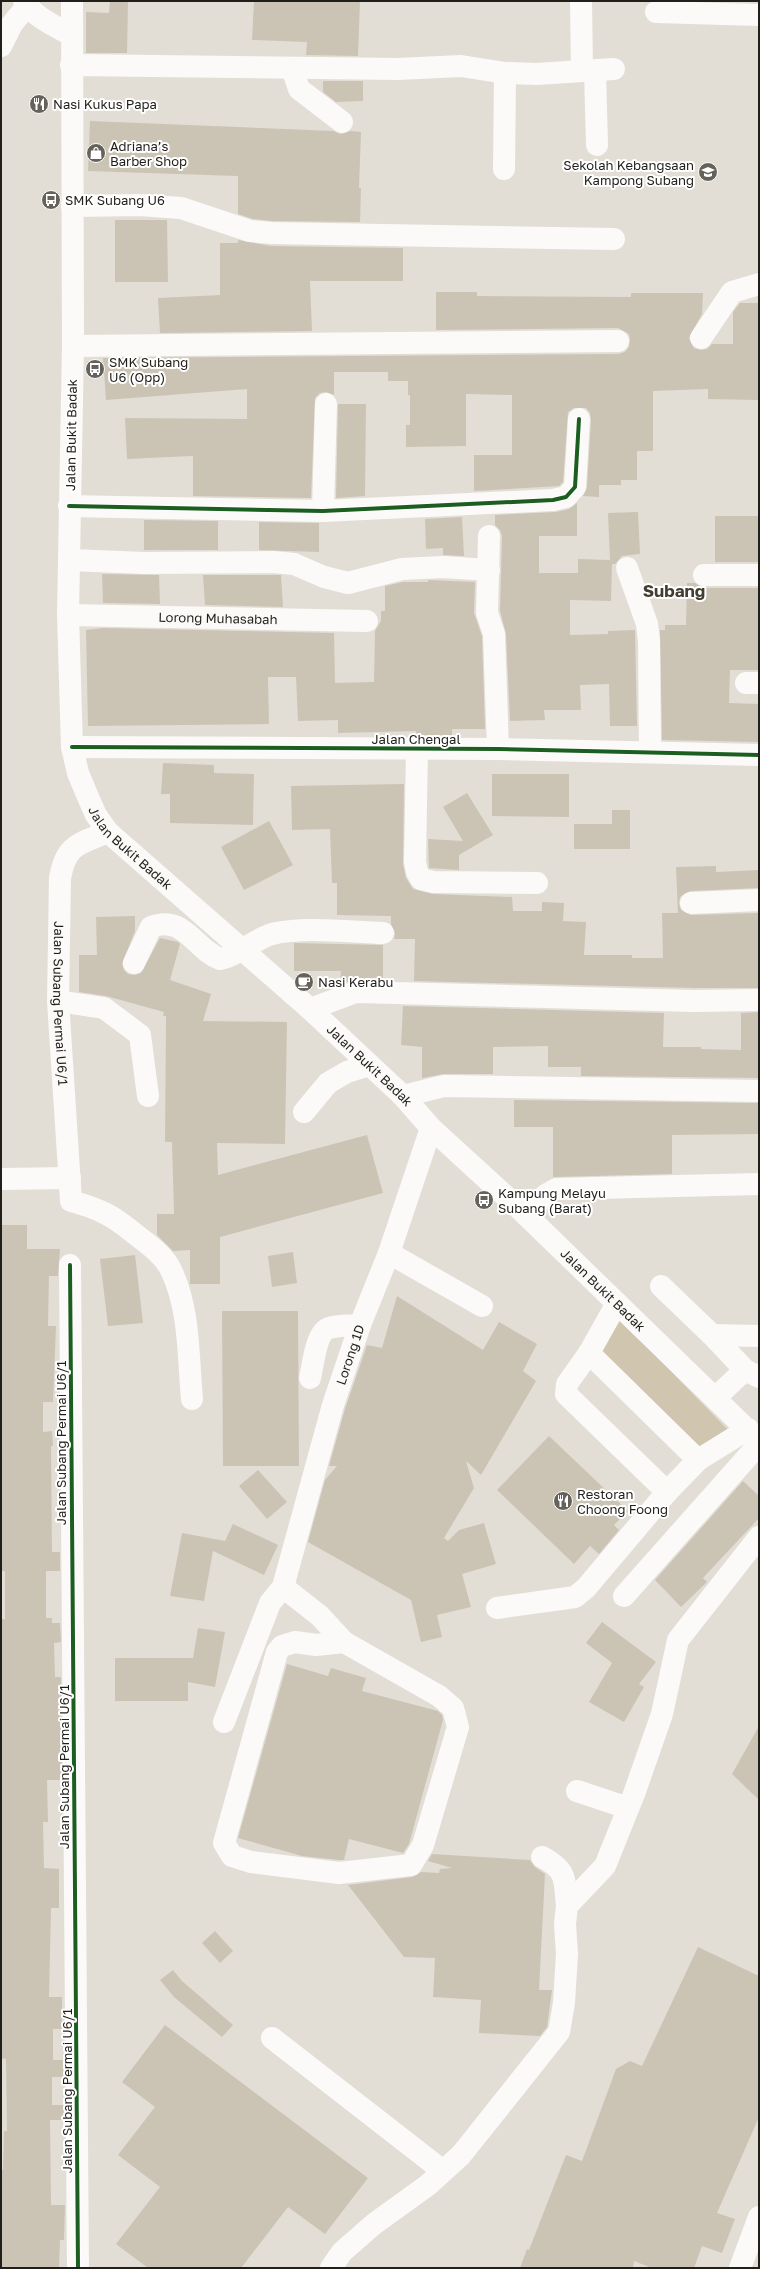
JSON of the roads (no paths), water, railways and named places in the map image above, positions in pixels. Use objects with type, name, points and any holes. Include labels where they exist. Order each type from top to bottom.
[{"type":"street","points":[[49,23],[50,1]]},
{"type":"street","name":"Jalan Bukit Badak","points":[[72,1],[73,346],[68,615],[72,747],[78,773],[96,815],[108,832],[310,1009],[403,1096],[432,1128],[617,1302],[755,1438]]},
{"type":"street","points":[[581,1],[597,70],[598,145]]},
{"type":"street","points":[[1,46],[12,24],[26,4],[49,23],[72,35]]},
{"type":"street","points":[[656,12],[759,15]]},
{"type":"street","points":[[71,65],[398,69],[461,66],[505,73],[536,74],[597,70]]},
{"type":"street","points":[[292,68],[299,89],[342,122]]},
{"type":"street","points":[[504,169],[505,73]]},
{"type":"street","points":[[72,206],[140,205],[181,208],[250,231],[271,233],[614,239]]},
{"type":"street","points":[[701,338],[732,292],[759,284]]},
{"type":"street","points":[[73,346],[618,341]]},
{"type":"street","points":[[323,511],[326,404]]},
{"type":"street","points":[[69,506],[323,511],[553,500],[566,497],[575,487],[579,419]]},
{"type":"street","points":[[488,536],[487,613],[494,634],[498,749]]},
{"type":"street","points":[[69,560],[145,563],[272,562],[294,564],[324,577],[348,583],[402,569],[443,567],[488,570]]},
{"type":"street","points":[[627,568],[647,624],[649,641],[650,752]]},
{"type":"street","points":[[704,575],[759,575]]},
{"type":"street","name":"Lorong Muhasabah","points":[[68,615],[367,622]]},
{"type":"street","name":"Jalan Chengal","points":[[72,747],[498,749],[759,755]]},
{"type":"street","points":[[417,749],[415,862],[416,872],[421,879],[433,882],[537,883]]},
{"type":"street","name":"Jalan Subang Permai U6/1","points":[[108,832],[71,849],[62,864],[60,878],[58,1001],[71,1202],[98,1208],[115,1218],[154,1248],[171,1269],[183,1304],[192,1399]]},
{"type":"street","points":[[690,903],[759,900]]},
{"type":"street","points":[[134,963],[151,927],[161,923],[172,924],[220,959],[227,958],[240,949],[272,934],[294,931],[383,934]]},
{"type":"street","points":[[310,1009],[356,992],[694,1001],[759,1000]]},
{"type":"street","points":[[58,1001],[104,1008],[140,1035],[148,1096]]},
{"type":"street","points":[[304,1112],[328,1083],[347,1072],[369,1065]]},
{"type":"street","points":[[403,1096],[444,1086],[759,1092]]},
{"type":"street","name":"Lorong 1D","points":[[283,1587],[333,1405],[360,1325],[389,1253],[432,1128]]},
{"type":"street","points":[[1,1179],[70,1178]]},
{"type":"street","points":[[525,1214],[547,1194],[556,1189],[759,1184]]},
{"type":"street","points":[[389,1253],[482,1306]]},
{"type":"street","name":"Jalan Subang Permai U6/1","points":[[70,1265],[78,2268]]},
{"type":"street","points":[[661,1286],[752,1373],[715,1398]]},
{"type":"street","points":[[617,1302],[589,1353],[567,1384],[566,1394],[667,1492]]},
{"type":"street","points":[[310,1378],[320,1336],[325,1330],[330,1327],[360,1325]]},
{"type":"street","points":[[712,1335],[759,1336]]},
{"type":"street","points":[[589,1353],[698,1460]]},
{"type":"street","points":[[497,1608],[575,1597],[586,1588],[667,1492],[698,1460],[755,1438]]},
{"type":"street","points":[[624,1596],[755,1438]]},
{"type":"street","points":[[567,1906],[605,1866],[662,1714],[678,1640],[759,1537]]},
{"type":"street","points":[[224,1722],[270,1603],[283,1587],[320,1616],[344,1642],[439,1696],[453,1708],[458,1727],[423,1846],[411,1865],[339,1873],[251,1862],[232,1856],[224,1843],[277,1652],[282,1646],[295,1642],[316,1645],[344,1642]]},
{"type":"street","points":[[577,1791],[628,1808]]},
{"type":"street","points":[[331,2268],[342,2252],[374,2224],[428,2185],[461,2155],[559,2032],[564,2003],[567,1954],[565,1924],[567,1906],[564,1878],[558,1866],[542,1857]]},
{"type":"street","points":[[272,2038],[443,2172]]},
{"type":"street","points":[[740,2268],[759,2217]]},
{"type":"place","name":"Nasi Kukus Papa","points":[[39,104]]},
{"type":"place","name":"Adriana’s Barber Shop","points":[[96,153]]},
{"type":"place","name":"Sekolah Kebangsaan Kampong Subang","points":[[708,172]]},
{"type":"place","name":"SMK Subang U6","points":[[51,200]]},
{"type":"place","name":"SMK Subang U6 (Opp)","points":[[95,369]]},
{"type":"place","name":"Nasi Kerabu","points":[[304,982]]},
{"type":"place","name":"Kampung Melayu Subang (Barat)","points":[[484,1200]]},
{"type":"place","name":"Restoran Choong Foong","points":[[563,1501]]},
{"type":"district","name":"Subang","points":[[674,590]]}]
